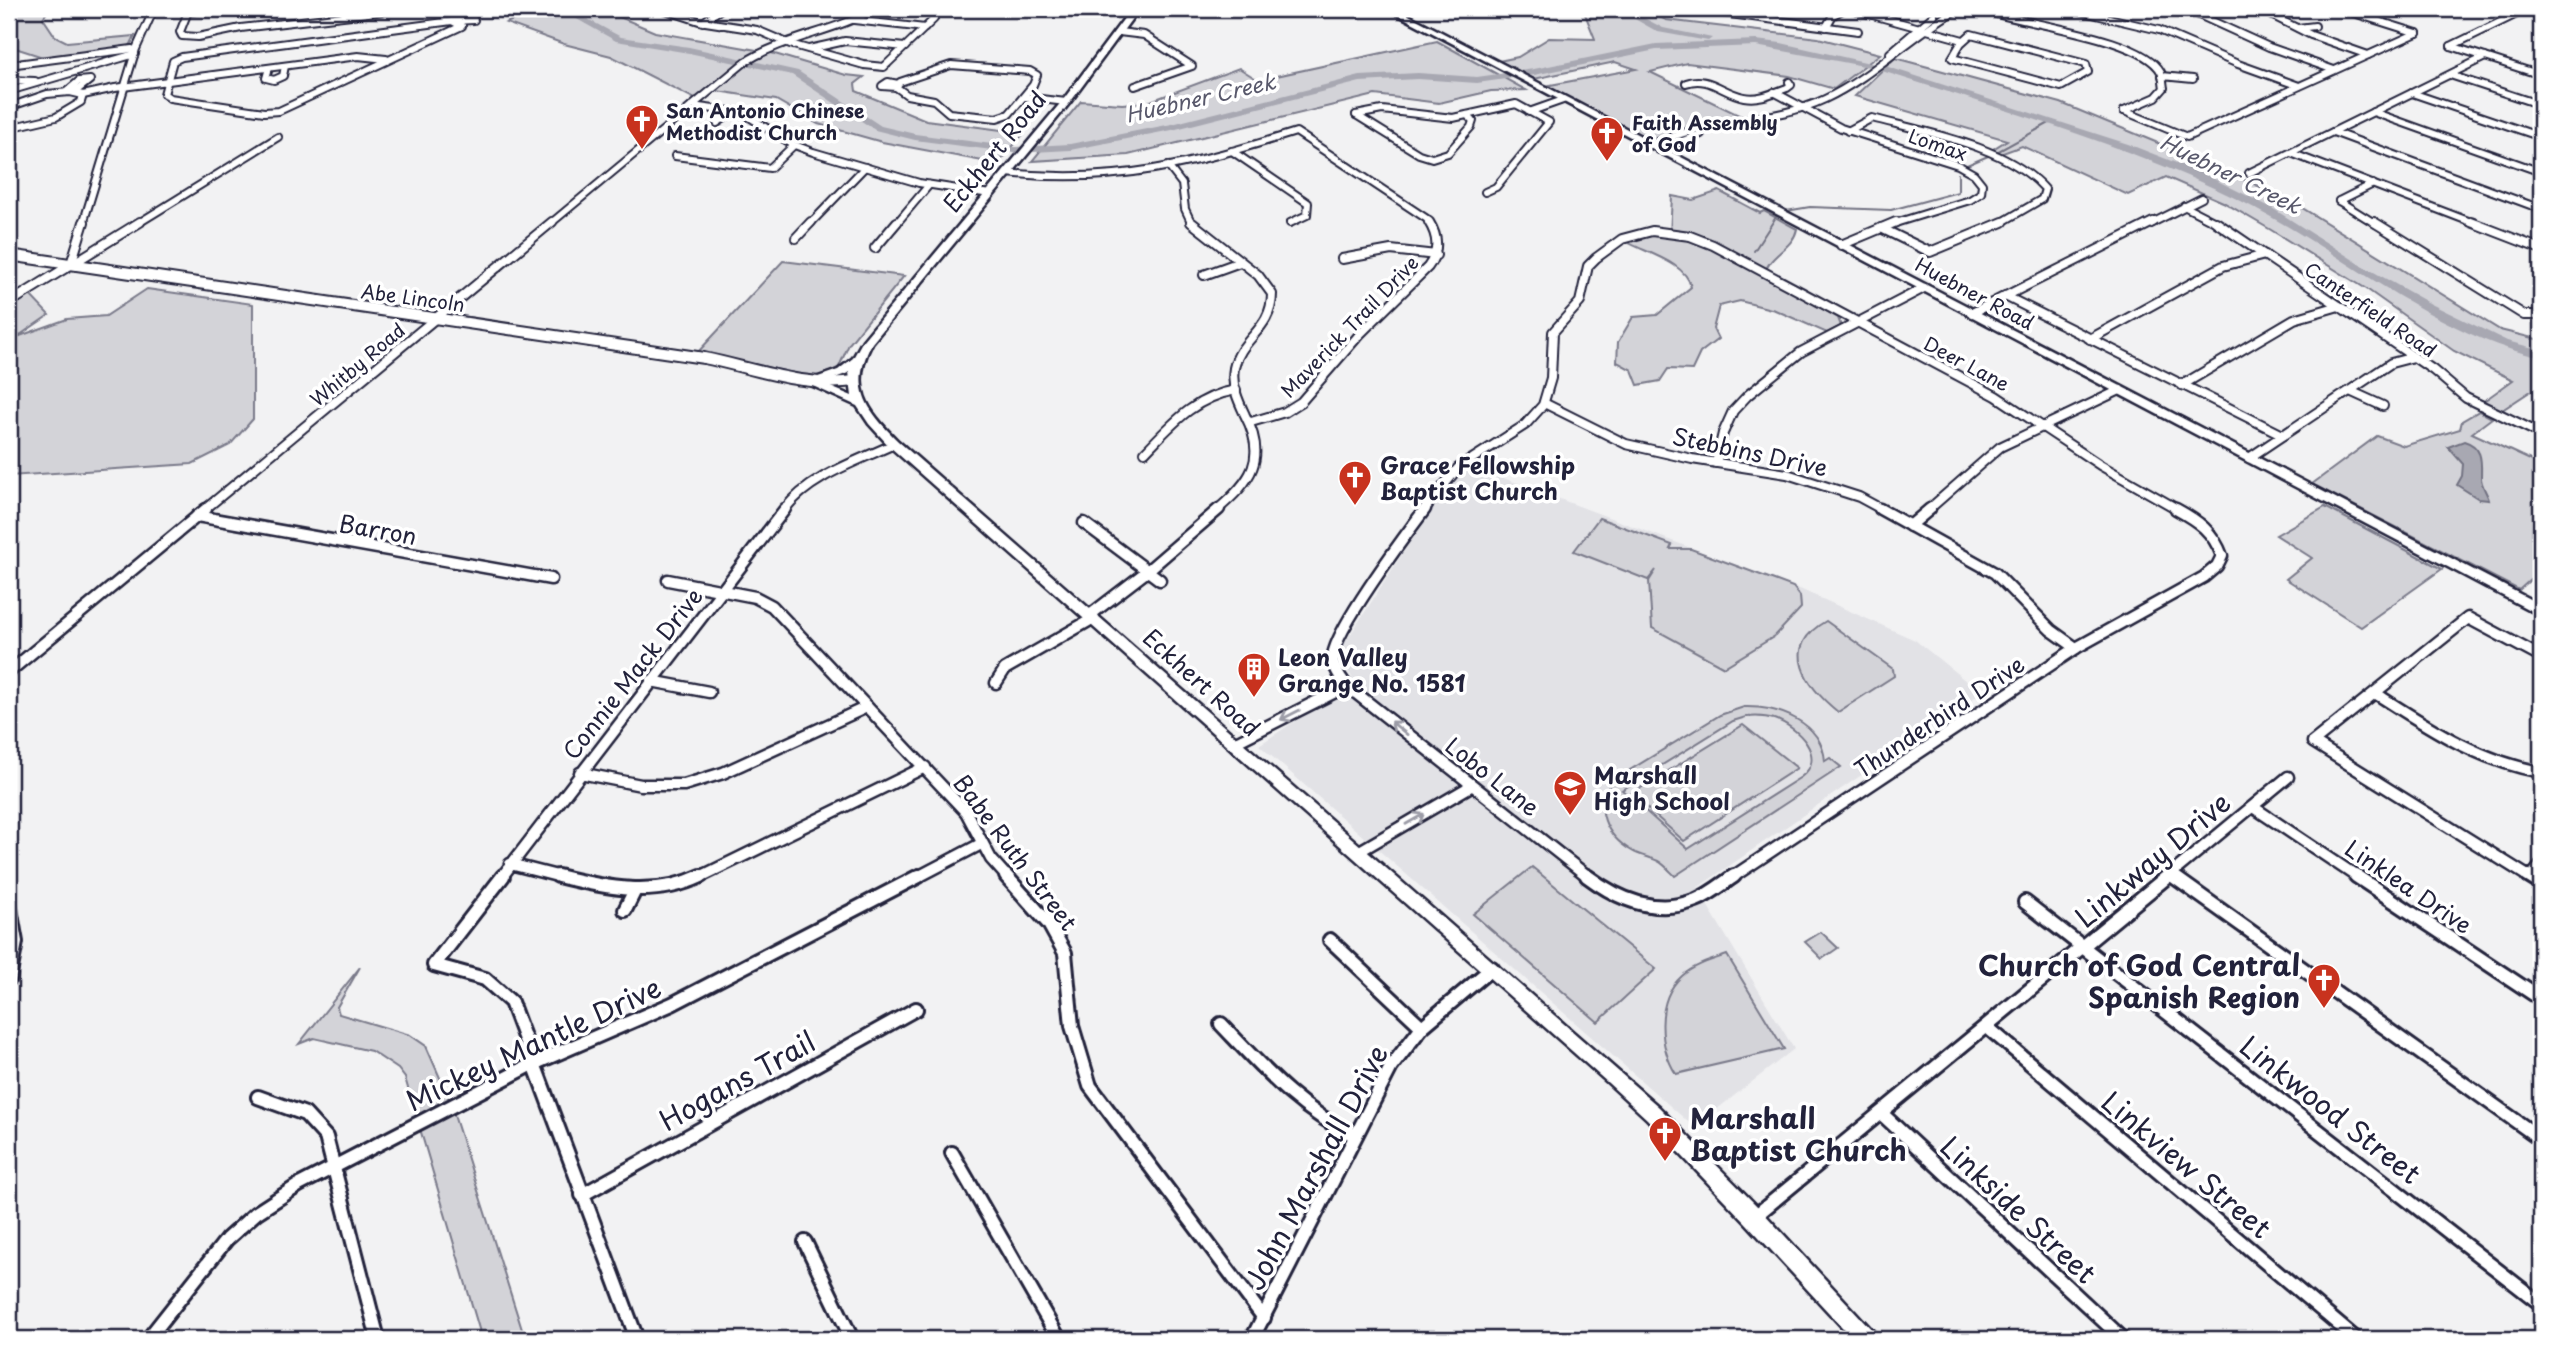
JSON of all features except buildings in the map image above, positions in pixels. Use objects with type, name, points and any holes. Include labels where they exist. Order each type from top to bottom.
[{"type":"main road","name":"Eckhert Road","points":[[1135,9],[1066,102],[872,334],[858,360],[855,381],[860,403],[872,422],[894,444],[1492,968],[1653,1113],[1867,1339]]},
{"type":"main road","name":"Huebner Road","points":[[1391,9],[2541,611]]},
{"type":"main road","points":[[810,382],[834,376],[858,360]]},
{"type":"main road","points":[[810,382],[860,403]]},
{"type":"street","points":[[71,265],[135,51],[154,9]]},
{"type":"street","points":[[216,9],[188,10],[180,32],[182,36],[198,37],[242,28],[371,10],[385,11]]},
{"type":"street","points":[[662,9],[702,22],[757,30],[864,65],[884,66],[934,19]]},
{"type":"street","points":[[702,22],[721,9]]},
{"type":"street","name":"Whitby Road","points":[[9,672],[757,54],[785,41],[854,20],[875,9]]},
{"type":"street","points":[[928,9],[944,10]]},
{"type":"street","points":[[1692,9],[1858,31]]},
{"type":"street","points":[[1742,15],[1746,9]]},
{"type":"street","points":[[1826,27],[1833,15],[1844,9]]},
{"type":"street","points":[[1851,9],[1963,40]]},
{"type":"street","points":[[1888,57],[1891,49],[1945,9]]},
{"type":"street","points":[[1654,147],[1803,110],[1842,97],[1858,86],[1865,76],[1888,57],[1958,9]]},
{"type":"street","points":[[1980,9],[2122,45],[2151,61],[2165,85],[2159,94],[2124,111],[2188,137],[2417,33],[2341,9]]},
{"type":"street","points":[[2075,9],[2159,30],[2238,64],[2299,86]]},
{"type":"street","points":[[2259,9],[2298,28],[2368,55]]},
{"type":"street","points":[[2526,9],[2451,46],[2541,75]]},
{"type":"street","points":[[2188,10],[2269,47],[2334,70]]},
{"type":"street","points":[[242,28],[246,17]]},
{"type":"street","points":[[459,24],[288,108],[274,112],[170,98],[164,94],[173,61],[178,58],[459,24],[473,23],[474,20]]},
{"type":"street","points":[[854,20],[925,28]]},
{"type":"street","points":[[2298,28],[2315,26]]},
{"type":"street","points":[[1119,32],[1147,37],[1192,66],[1135,86]]},
{"type":"street","points":[[1971,34],[2086,64],[2087,74],[2061,86],[1952,58],[1963,40],[1971,34]]},
{"type":"street","points":[[810,49],[829,41],[844,39],[905,47]]},
{"type":"street","points":[[9,65],[135,51]]},
{"type":"street","points":[[9,91],[135,51]]},
{"type":"street","points":[[9,128],[62,114],[77,106],[83,96],[99,93],[366,55],[386,59]]},
{"type":"street","points":[[2249,173],[2485,57]]},
{"type":"street","points":[[334,59],[371,66]]},
{"type":"street","points":[[951,65],[1034,72],[1037,75],[1035,82],[1024,97],[1009,114],[997,118],[949,113],[938,104],[923,103],[923,98],[904,94],[897,85],[951,65]]},
{"type":"street","points":[[269,68],[265,78],[274,80],[283,76],[285,66]]},
{"type":"street","points":[[2450,75],[2541,105]]},
{"type":"street","points":[[2162,76],[2193,79]]},
{"type":"street","points":[[9,80],[39,82]]},
{"type":"street","points":[[1686,83],[1706,80],[1745,97],[1774,92],[1789,86],[1789,82]]},
{"type":"street","points":[[9,107],[84,85]]},
{"type":"street","points":[[75,89],[83,96]]},
{"type":"street","name":"Lomax","points":[[1774,92],[1803,110],[1848,131],[1958,165],[1974,174],[1982,184],[1980,193],[1970,200],[1881,228],[1841,245]]},
{"type":"street","points":[[2412,93],[2541,137]]},
{"type":"street","points":[[1024,97],[1066,102]]},
{"type":"street","points":[[1530,112],[1567,102]]},
{"type":"street","points":[[1537,116],[1567,102]]},
{"type":"street","points":[[1467,115],[1473,121],[1472,127],[1448,153],[1436,157],[1419,154],[1356,116],[1382,110],[1444,118],[1516,104],[1549,122],[1496,187],[1485,192]]},
{"type":"street","points":[[692,106],[735,111],[794,145],[865,167],[929,185],[990,194]]},
{"type":"street","points":[[1654,147],[1700,128],[1803,110]]},
{"type":"street","points":[[717,123],[735,111]]},
{"type":"street","points":[[2373,112],[2541,172]]},
{"type":"street","points":[[1848,131],[1872,118],[1944,138],[1985,152],[2022,169],[2036,178],[2045,189],[2042,199],[2014,217],[1930,252],[1881,228]]},
{"type":"street","name":"Maverick Trail Drive","points":[[1232,151],[1296,132],[1422,214],[1435,231],[1438,244],[1436,255],[1428,267],[1360,334],[1301,402],[1285,412],[1251,422]]},
{"type":"street","points":[[2333,132],[2541,209]]},
{"type":"street","points":[[9,303],[278,137]]},
{"type":"street","points":[[674,156],[770,168],[794,145]]},
{"type":"street","points":[[1011,169],[1061,178],[1100,181],[1232,151],[1308,203],[1307,215],[1290,223]]},
{"type":"street","points":[[2291,153],[2541,249]]},
{"type":"street","points":[[996,683],[1005,669],[1092,617],[1240,490],[1248,480],[1257,455],[1256,435],[1236,390],[1234,375],[1238,356],[1266,324],[1273,303],[1272,295],[1263,281],[1192,224],[1185,209],[1182,184],[1168,166]]},
{"type":"street","points":[[796,238],[865,167]]},
{"type":"street","points":[[2373,184],[2340,201],[2524,315],[2541,315]]},
{"type":"street","points":[[875,248],[929,185]]},
{"type":"street","points":[[1972,313],[2202,198]]},
{"type":"street","name":"Canterfield Road","points":[[2184,206],[2216,222],[2265,255],[2414,357],[2474,403],[2541,435]]},
{"type":"street","name":"Deer Lane","points":[[1544,403],[1553,357],[1553,332],[1580,302],[1588,266],[1615,242],[1632,234],[1663,231],[1690,236],[1713,245],[1969,381],[2100,465],[2188,514],[2216,539]]},
{"type":"street","points":[[1342,259],[1391,250],[1436,255]]},
{"type":"street","points":[[2090,339],[2223,266],[2265,255]]},
{"type":"street","name":"Abe Lincoln","points":[[9,256],[704,358],[810,382],[830,384],[855,381]]},
{"type":"street","points":[[1204,275],[1240,262]]},
{"type":"street","points":[[1716,463],[1723,433],[1732,411],[1748,395],[1801,352],[1924,288]]},
{"type":"street","points":[[2005,296],[2283,435]]},
{"type":"street","points":[[2182,385],[2294,319],[2339,306]]},
{"type":"street","points":[[2249,458],[2391,363],[2414,357]]},
{"type":"street","points":[[1146,452],[1190,405],[1213,394],[1236,390]]},
{"type":"street","points":[[1910,526],[2000,447],[2046,428],[2120,390]]},
{"type":"street","points":[[2350,391],[2383,406]]},
{"type":"street","points":[[1234,743],[1347,686],[1338,675],[1333,662],[1335,643],[1441,487],[1458,468],[1521,427],[1544,403]]},
{"type":"street","name":"Stebbins Drive","points":[[1544,403],[1626,444],[1716,463],[1787,474],[1869,502],[1995,573],[2051,630],[2076,648]]},
{"type":"street","name":"Connie Mack Drive","points":[[533,1064],[511,1002],[499,989],[477,976],[434,965],[792,499],[818,480],[894,444]]},
{"type":"street","name":"Barron","points":[[197,516],[551,579]]},
{"type":"street","points":[[1084,523],[1160,580]]},
{"type":"street","name":"Thunderbird Drive","points":[[1656,907],[1676,906],[1699,899],[2076,648],[2204,577],[2217,566],[2222,556],[2216,539]]},
{"type":"street","name":"Babe Ruth Street","points":[[668,580],[755,597],[780,613],[966,812],[990,859],[1049,925],[1061,943],[1069,980],[1072,1026],[1090,1086],[1265,1318]]},
{"type":"street","points":[[2541,657],[2468,618],[2313,742],[2541,884]]},
{"type":"street","points":[[651,681],[709,692]]},
{"type":"street","name":"Lobo Lane","points":[[1347,686],[1471,786],[1620,898],[1637,905],[1656,907]]},
{"type":"street","points":[[2375,693],[2465,748],[2511,766],[2541,772]]},
{"type":"street","points":[[580,773],[641,785],[684,785],[723,773],[867,707]]},
{"type":"street","points":[[510,864],[635,890],[676,885],[697,878],[925,767]]},
{"type":"street","name":"Linkway Drive","points":[[1754,1217],[2288,777]]},
{"type":"street","points":[[1358,852],[1471,786]]},
{"type":"street","name":"Linklea Drive","points":[[2253,807],[2541,999]]},
{"type":"street","name":"Mickey Mantle Drive","points":[[148,1339],[214,1253],[241,1225],[271,1202],[533,1064],[672,1004],[981,844]]},
{"type":"street","points":[[2530,877],[2541,865]]},
{"type":"street","points":[[2170,874],[2541,1139]]},
{"type":"street","points":[[625,910],[635,890]]},
{"type":"street","name":"Linkwood Street","points":[[2025,902],[2541,1304]]},
{"type":"street","points":[[9,903],[16,942],[9,979]]},
{"type":"street","points":[[1330,940],[1422,1027]]},
{"type":"street","name":"John Marshall Drive","points":[[1252,1339],[1391,1067],[1422,1027],[1492,968]]},
{"type":"street","name":"Hogans Trail","points":[[582,1195],[916,1009]]},
{"type":"street","points":[[1221,1024],[1304,1108],[1325,1122],[1354,1135]]},
{"type":"street","name":"Linkview Street","points":[[1987,1027],[2356,1339]]},
{"type":"street","points":[[533,1064],[637,1339]]},
{"type":"street","points":[[258,1097],[295,1108],[310,1116],[326,1137],[378,1339]]},
{"type":"street","name":"Linkside Street","points":[[1882,1114],[2123,1339]]},
{"type":"street","points":[[952,1153],[1059,1339]]},
{"type":"street","points":[[805,1242],[852,1339]]},
{"type":"shaded area","points":[[9,9],[49,9],[43,18],[55,36],[67,42],[135,36],[129,48],[46,58],[9,46]]},
{"type":"shaded area","points":[[492,9],[601,9],[655,32],[768,52],[846,75],[864,77],[855,84],[856,91],[926,120],[1024,133],[998,164],[882,142],[818,124],[776,100],[717,91],[693,98],[611,56],[564,44],[506,23],[527,14]]},
{"type":"shaded area","points":[[1583,9],[1643,9],[1666,20],[1818,38],[1880,54],[1834,89],[1789,76],[1687,63],[1650,72],[1743,117],[1690,126],[1655,139],[1647,139],[1545,86],[1636,69],[1615,62],[1534,79],[1499,61],[1518,57],[1549,38],[1595,39]]},
{"type":"shaded area","points":[[1437,41],[1526,90],[1491,91],[1439,103],[1375,95],[1128,155],[1032,161],[1081,101],[1122,104],[1148,102],[1239,68],[1258,80]]},
{"type":"shaded area","points":[[1895,58],[2061,103],[2286,198],[2500,330],[2541,340],[2541,391],[2531,391],[2499,412],[2481,403],[2513,380],[2454,351],[2368,290],[2271,230],[2223,202],[2166,177],[2128,195],[2022,146],[2000,154],[1990,151],[2007,140],[1855,96]]},
{"type":"shaded area","points":[[1719,191],[1797,229],[1791,242],[1771,262],[1764,275],[1838,318],[1841,326],[1827,333],[1775,310],[1740,301],[1719,306],[1713,329],[1718,339],[1700,353],[1692,370],[1668,369],[1660,381],[1638,385],[1632,370],[1617,362],[1618,342],[1633,317],[1657,315],[1691,287],[1682,271],[1664,259],[1625,241],[1647,233],[1670,235],[1672,196],[1693,200]]},
{"type":"shaded area","points":[[783,261],[904,276],[849,344],[839,367],[824,376],[816,378],[698,352]]},
{"type":"shaded area","points":[[147,289],[253,304],[253,419],[230,445],[192,464],[9,476],[9,306],[29,294],[49,315],[17,337],[67,319],[106,316]]},
{"type":"shaded area","points":[[2479,411],[2492,418],[2472,433],[2541,465],[2541,570],[2519,590],[2312,484],[2377,436],[2404,446],[2460,429],[2462,421]]},
{"type":"shaded area","points":[[2464,441],[2478,451],[2481,481],[2489,500],[2479,499],[2457,485],[2462,476],[2463,464],[2448,447]]},
{"type":"shaded area","name":"Marshall High School","points":[[1474,467],[1793,586],[1915,640],[1981,693],[1697,888],[1794,1049],[1694,1127],[1259,745],[1355,682],[1343,664],[1343,646],[1449,481]]},
{"type":"shaded area","points":[[2325,507],[2442,569],[2361,627],[2286,579],[2312,558],[2276,535]]},
{"type":"shaded area","points":[[1599,518],[1672,545],[1670,549],[1691,549],[1793,587],[1800,596],[1801,608],[1775,636],[1724,667],[1652,628],[1649,581],[1656,570],[1648,580],[1574,551]]},
{"type":"shaded area","points":[[1826,621],[1893,669],[1894,676],[1838,712],[1816,691],[1802,667],[1803,643],[1811,632]]},
{"type":"shaded area","points":[[1744,707],[1784,713],[1796,719],[1816,736],[1825,761],[1830,758],[1841,767],[1675,876],[1660,862],[1632,851],[1615,837],[1605,820],[1603,801],[1612,781],[1720,715]],"holes":[[[1746,717],[1774,719],[1792,728],[1800,735],[1810,752],[1809,769],[1801,777],[1688,849],[1622,790],[1733,721]]]},
{"type":"shaded area","points":[[1743,725],[1797,768],[1684,841],[1631,794]]},
{"type":"shaded area","points":[[1532,867],[1656,969],[1598,1022],[1473,914]]},
{"type":"shaded area","points":[[1821,932],[1838,948],[1822,959],[1805,942]]},
{"type":"shaded area","points":[[1727,955],[1784,1049],[1676,1074],[1663,1037],[1662,1024],[1667,998],[1673,986],[1687,972]]},
{"type":"shaded area","points":[[360,967],[337,1007],[339,1014],[410,1035],[426,1046],[448,1096],[525,1339],[482,1339],[405,1078],[398,1069],[371,1051],[314,1038],[299,1044]]},
{"type":"waterway","name":"Huebner Creek","points":[[563,9],[619,39],[689,50],[795,73],[878,128],[915,137],[1015,150],[1070,147],[1172,127],[1360,79],[1418,76],[1477,80],[1534,72],[1656,47],[1756,43],[1869,64]]},
{"type":"waterway","points":[[1621,9],[1661,30],[1708,38]]},
{"type":"waterway","points":[[2535,9],[2541,11]]},
{"type":"waterway","name":"Huebner Creek","points":[[1885,69],[2124,146],[2198,175],[2268,210],[2359,268],[2427,307],[2503,344],[2541,354]]},
{"type":"waterway","points":[[1995,153],[2053,121]]},
{"type":"waterway","points":[[1967,165],[1988,156]]},
{"type":"waterway","points":[[1786,211],[1810,207],[1891,210],[1958,192],[1958,174]]},
{"type":"waterway","points":[[1754,251],[1776,217]]},
{"type":"place","name":"San Antonio Chinese Methodist Church","points":[[642,151]]},
{"type":"place","name":"Faith Assembly of God","points":[[1607,163]]},
{"type":"place","name":"Grace Fellowship Baptist Church","points":[[1355,507]]},
{"type":"place","name":"Leon Valley Grange No. 1581","points":[[1254,699]]},
{"type":"place","name":"Marshall High School","points":[[1570,817]]},
{"type":"place","name":"Church of God Central Spanish Region","points":[[2324,1010]]},
{"type":"place","name":"Marshall Baptist Church","points":[[1665,1163]]}]
